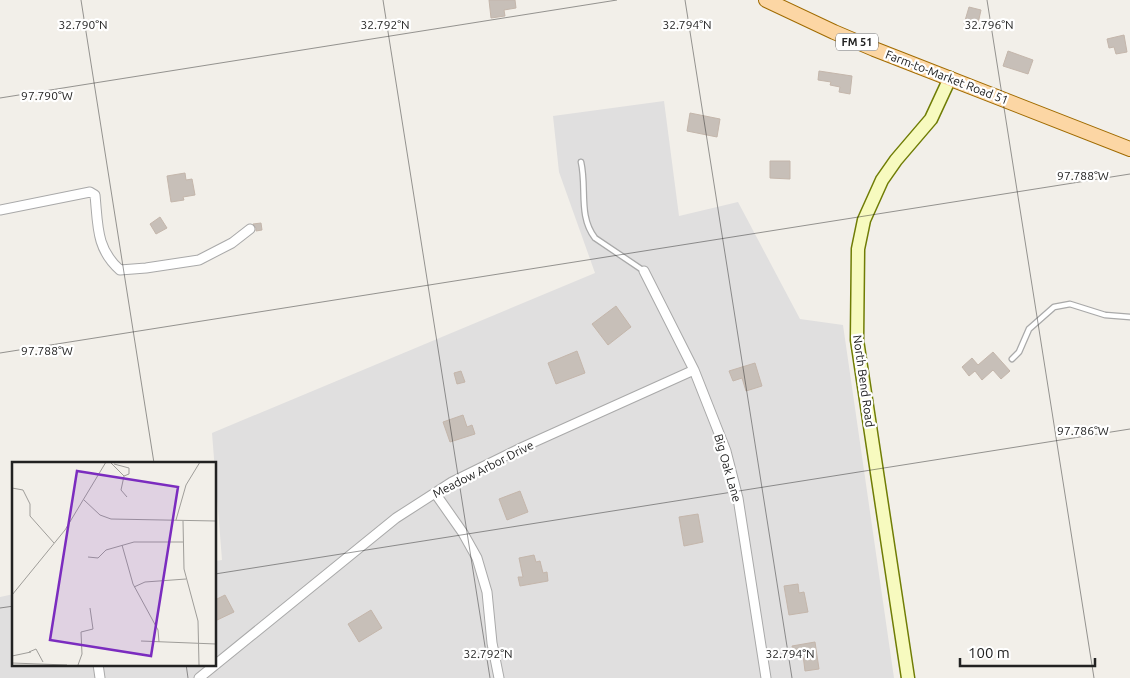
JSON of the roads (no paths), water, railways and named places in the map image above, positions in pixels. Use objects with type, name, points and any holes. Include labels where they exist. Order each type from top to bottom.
[{"type":"main road","name":"Farm-to-Market Road 51","points":[[766,0],[834,32],[1130,149]]},
{"type":"street","name":"North Bend Road","points":[[908,678],[857,340],[858,249],[864,220],[882,180],[896,160],[931,119],[950,78]]},
{"type":"street","points":[[0,210],[90,192],[95,195],[100,243],[109,261],[120,270],[199,260],[232,243],[250,229]]},
{"type":"street","name":"Big Oak Lane","points":[[644,271],[694,370],[726,451],[738,498],[766,678]]},
{"type":"street","name":"Meadow Arbor Drive","points":[[216,665],[396,518],[452,482],[523,447],[694,370]]},
{"type":"street","points":[[435,493],[463,533],[477,558],[487,592],[492,643],[499,678]]},
{"type":"street","name":"Meadow Arbor Drive","points":[[200,678],[215,666]]},
{"type":"lane","points":[[582,162],[584,213],[589,231],[595,238],[644,271]]},
{"type":"lane","points":[[1012,359],[1019,352],[1029,329],[1054,306],[1070,304],[1105,314],[1130,318]]}]
